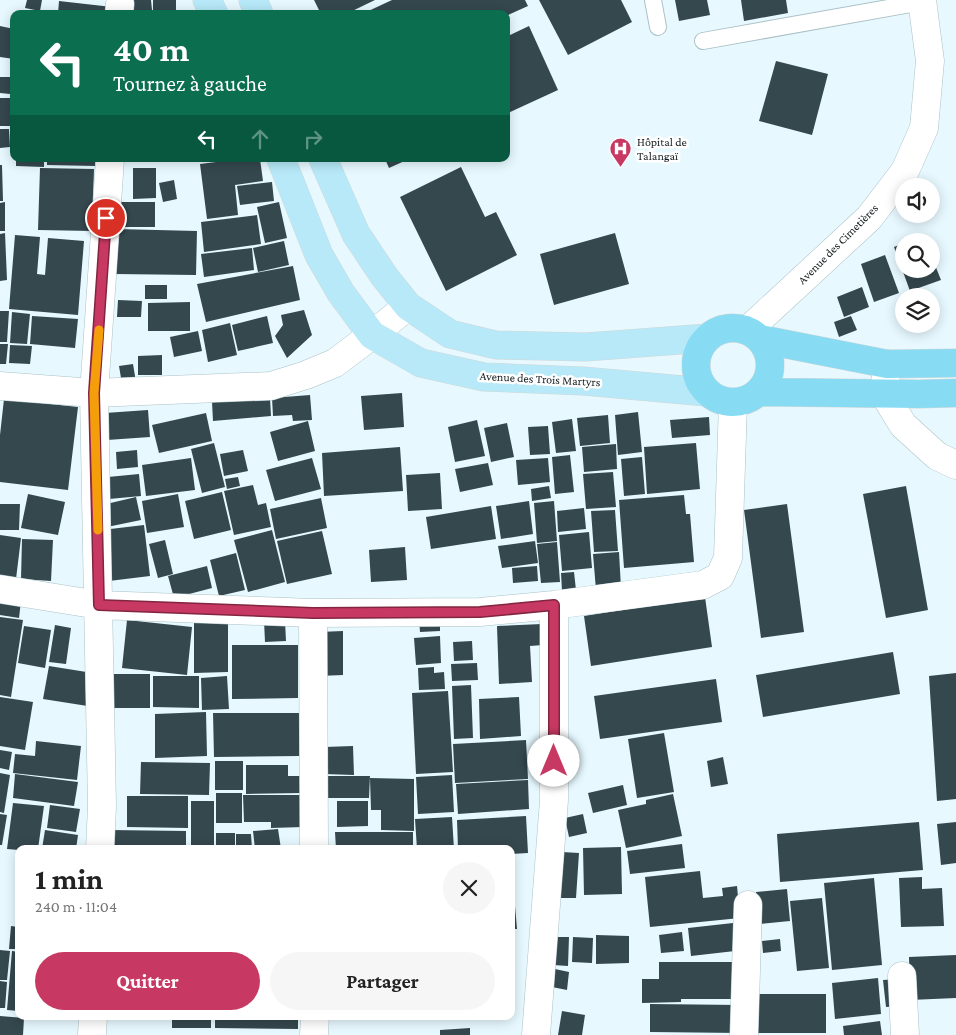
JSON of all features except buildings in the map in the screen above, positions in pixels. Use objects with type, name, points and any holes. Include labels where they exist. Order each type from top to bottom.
[{"type":"highway","points":[[754,335],[768,351],[771,366],[768,380],[759,392],[747,401],[733,403],[718,400],[706,392],[698,380],[696,365],[698,350],[707,338],[719,330],[734,327],[754,335],[888,364],[956,363]]},
{"type":"highway","points":[[759,392],[956,393]]},
{"type":"main road","name":"Avenue des Trois Martyrs","points":[[282,162],[319,254],[341,292],[372,335],[421,362],[484,378],[583,381],[706,392]]},
{"type":"main road","points":[[324,162],[356,234],[384,276],[408,306],[450,334],[496,344],[586,347],[707,338]]},
{"type":"street","name":"Avenue des Cimetières","points":[[754,335],[868,218],[905,171],[924,128],[930,61],[922,1]]},
{"type":"street","points":[[100,845],[102,806],[94,393],[110,162]]},
{"type":"street","points":[[0,386],[94,393],[271,386],[306,375],[335,362],[408,306]]},
{"type":"street","points":[[888,364],[884,394],[903,425],[937,456],[956,465]]},
{"type":"street","points":[[0,589],[99,605],[313,613],[480,612],[554,605],[703,585],[720,576],[728,558],[733,403]]},
{"type":"street","points":[[536,1035],[554,800],[554,605]]},
{"type":"street","points":[[313,613],[314,845]]},
{"type":"street","points":[[744,1035],[748,905]]},
{"type":"street","points":[[902,976],[906,1035]]},
{"type":"street","points":[[92,1035],[93,1020]]},
{"type":"street","points":[[314,1020],[314,1035]]},
{"type":"lane","points":[[653,0],[658,27]]},
{"type":"lane","points":[[703,41],[922,1]]},
{"type":"slow traffic","points":[[98,530],[94,393],[99,330]]},
{"type":"place","name":"Hôpital de Talangaï","points":[[621,168]]},
{"type":"route","points":[[106,218],[94,393],[99,605],[313,613],[480,612],[554,605],[554,761]]}]
